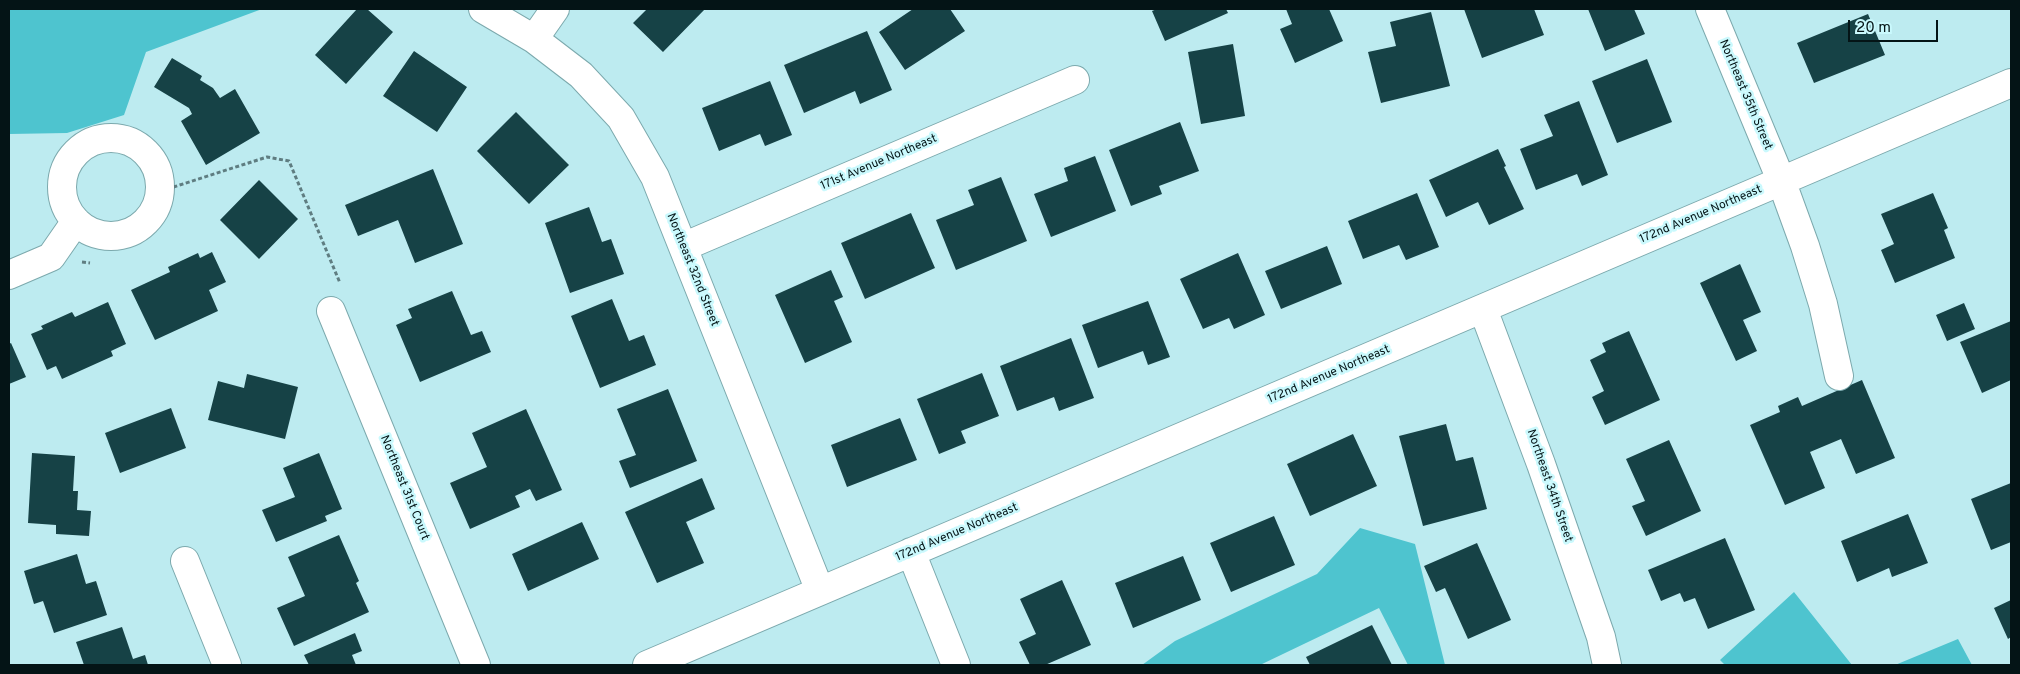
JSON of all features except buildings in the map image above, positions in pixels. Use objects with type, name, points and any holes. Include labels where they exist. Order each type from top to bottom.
[{"type":"street","name":"Northeast 32nd Street","points":[[483,9],[534,39],[581,75],[621,118],[655,177],[820,591]]},
{"type":"street","points":[[534,39],[555,9]]},
{"type":"street","name":"Northeast 35th Street","points":[[1710,9],[1781,180],[1805,246],[1823,304],[1839,376]]},
{"type":"street","name":"171st Avenue Northeast","points":[[683,247],[1075,80]]},
{"type":"street","name":"172nd Avenue Northeast","points":[[647,665],[2011,83]]},
{"type":"street","points":[[110,138],[126,140],[140,148],[152,160],[159,175],[160,191],[156,207],[147,221],[135,231],[120,236],[104,236],[89,231],[76,221],[67,208],[63,192],[64,176],[69,162],[80,150],[93,141],[110,138]]},
{"type":"street","points":[[9,275],[51,257],[76,221]]},
{"type":"street","name":"Northeast 34th Street","points":[[1483,309],[1542,464],[1601,637],[1607,665]]},
{"type":"street","name":"Northeast 31st Court","points":[[331,311],[476,665]]},
{"type":"street","points":[[911,552],[956,665]]},
{"type":"street","points":[[185,561],[227,665]]},
{"type":"path","points":[[160,191],[268,157],[289,161],[343,291],[331,311]]},
{"type":"shaded area","points":[[9,9],[262,9],[146,52],[124,115],[67,133],[9,134]]},
{"type":"shaded area","points":[[1360,528],[1415,544],[1445,665],[1408,665],[1379,608],[1260,665],[1142,665],[1175,641],[1317,574]]},
{"type":"shaded area","points":[[1794,592],[1852,665],[1725,665],[1720,660]]},
{"type":"shaded area","points":[[1958,639],[1972,665],[1895,665]]}]
